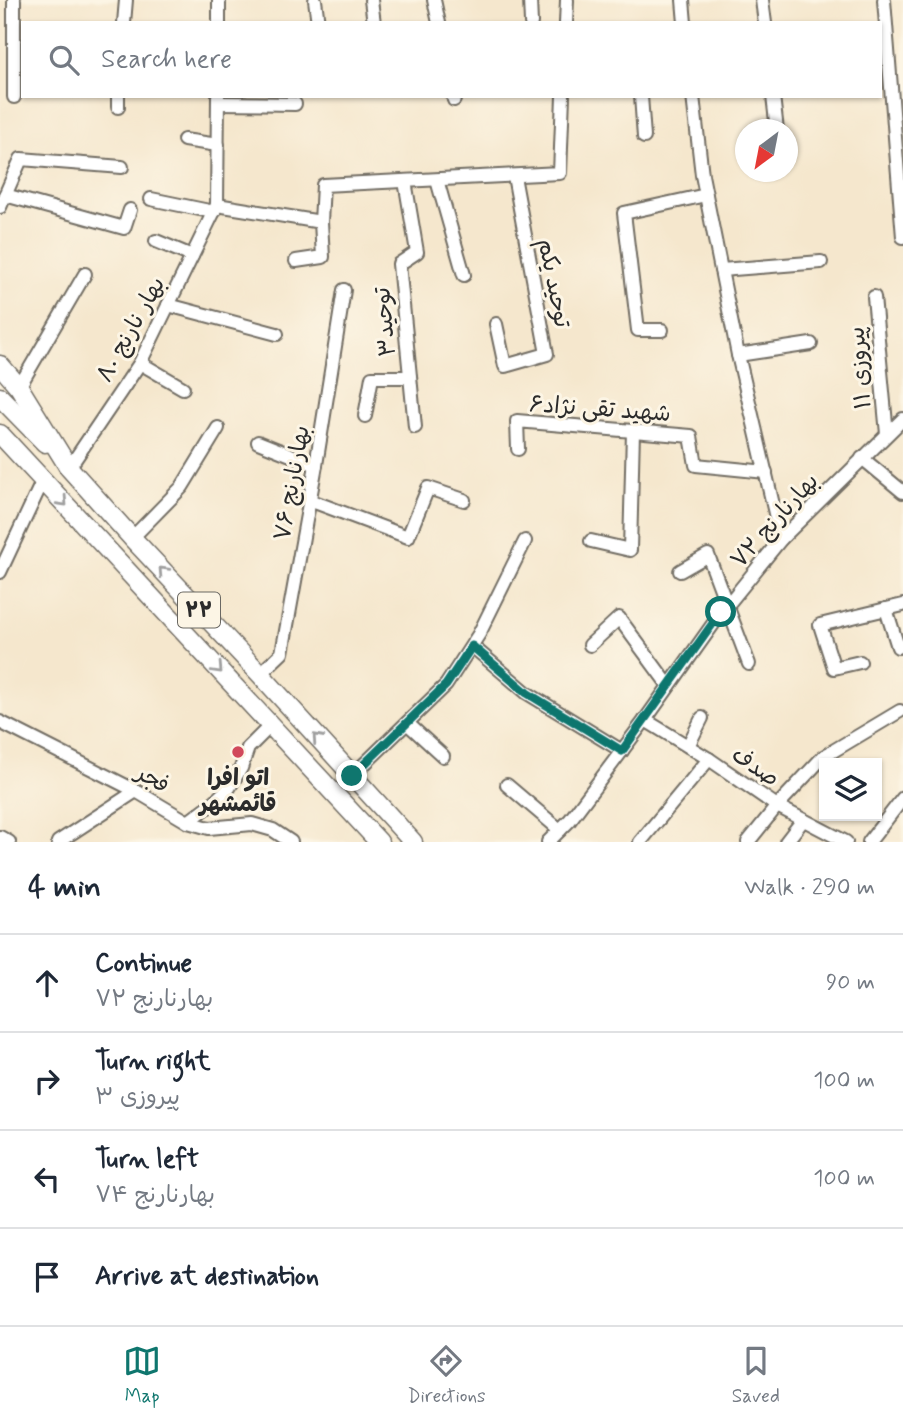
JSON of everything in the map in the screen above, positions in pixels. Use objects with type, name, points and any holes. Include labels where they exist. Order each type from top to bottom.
[{"type":"highway","name":"۲۲","points":[[0,365],[19,387],[69,468],[413,842]]},
{"type":"highway","points":[[0,397],[69,468]]},
{"type":"highway","points":[[0,434],[379,842]]},
{"type":"street","points":[[14,0],[14,97]]},
{"type":"street","points":[[124,21],[126,0]]},
{"type":"street","points":[[219,0],[219,21]]},
{"type":"street","points":[[315,0],[318,21]]},
{"type":"street","points":[[371,0],[374,21]]},
{"type":"street","points":[[434,0],[439,21]]},
{"type":"street","points":[[530,0],[531,21]]},
{"type":"street","points":[[566,21],[567,0]]},
{"type":"street","points":[[683,0],[685,21]]},
{"type":"street","points":[[762,0],[765,21]]},
{"type":"street","points":[[884,0],[899,129],[903,237]]},
{"type":"street","points":[[296,261],[323,257],[323,186],[560,173],[563,98]]},
{"type":"street","points":[[641,98],[644,137]]},
{"type":"street","points":[[693,98],[702,175],[738,355],[781,539]]},
{"type":"street","points":[[773,98],[776,119]]},
{"type":"street","points":[[216,209],[218,99],[295,104]]},
{"type":"street","points":[[184,141],[218,145]]},
{"type":"street","points":[[122,167],[21,159],[2,201],[124,228],[130,210]]},
{"type":"street","name":"توحید یکم","points":[[496,324],[505,366],[547,354],[514,176]]},
{"type":"street","points":[[437,180],[464,275]]},
{"type":"street","name":"توحید۳","points":[[405,181],[417,252],[399,264],[415,427]]},
{"type":"street","points":[[662,330],[638,330],[624,213],[706,195]]},
{"type":"street","points":[[150,199],[321,222]]},
{"type":"street","name":"بهار نارنج ۸۰","points":[[69,468],[140,363],[216,209]]},
{"type":"street","points":[[156,241],[192,256]]},
{"type":"street","points":[[721,270],[821,262]]},
{"type":"street","points":[[19,387],[85,274]]},
{"type":"street","name":"بهارنارنج ۷۶","points":[[260,674],[282,653],[344,290]]},
{"type":"street","name":"پیروزی ۱۱","points":[[874,298],[887,434]]},
{"type":"street","points":[[168,305],[277,334]]},
{"type":"street","points":[[738,355],[811,344]]},
{"type":"street","points":[[140,363],[183,388]]},
{"type":"street","points":[[365,416],[372,377],[410,377]]},
{"type":"street","name":"بهارنارنج ۷۲","points":[[548,842],[570,820],[728,605],[781,539],[903,419]]},
{"type":"street","name":"شهید تقی نژاد۶","points":[[518,450],[517,421],[691,436],[696,465],[766,472]]},
{"type":"street","points":[[132,538],[182,487],[218,428]]},
{"type":"street","points":[[591,541],[630,551],[633,431]]},
{"type":"street","points":[[258,442],[316,465]]},
{"type":"street","points":[[862,458],[903,492]]},
{"type":"street","points":[[0,572],[43,480]]},
{"type":"street","points":[[309,500],[408,537],[428,488],[464,500]]},
{"type":"street","points":[[352,776],[446,685],[479,634],[525,541]]},
{"type":"street","points":[[681,571],[708,555],[749,664]]},
{"type":"street","points":[[860,662],[835,668],[820,625],[903,605]]},
{"type":"street","points":[[886,609],[898,648]]},
{"type":"street","points":[[590,645],[619,618],[669,686]]},
{"type":"street","points":[[472,646],[527,693],[622,751]]},
{"type":"street","points":[[748,842],[823,757],[900,711]]},
{"type":"street","points":[[688,746],[702,718]]},
{"type":"street","name":"صدف","points":[[645,720],[709,759],[777,806],[846,842]]},
{"type":"street","name":"فجر","points":[[0,722],[188,822],[209,828],[252,824],[273,830],[291,842]]},
{"type":"street","points":[[407,723],[443,756]]},
{"type":"street","points":[[188,822],[229,788],[241,768],[248,748],[270,726]]},
{"type":"street","points":[[640,842],[709,759]]},
{"type":"street","points":[[508,785],[560,830]]},
{"type":"street","points":[[58,842],[136,792]]},
{"type":"street","points":[[869,842],[903,798]]},
{"type":"street","points":[[786,842],[803,820]]},
{"type":"street","points":[[0,837],[9,842]]},
{"type":"place","name":"اتو افرا قائمشهر","points":[[238,752]]},
{"type":"route","points":[[352,776],[446,685],[472,646],[527,693],[622,751],[721,612]]}]
